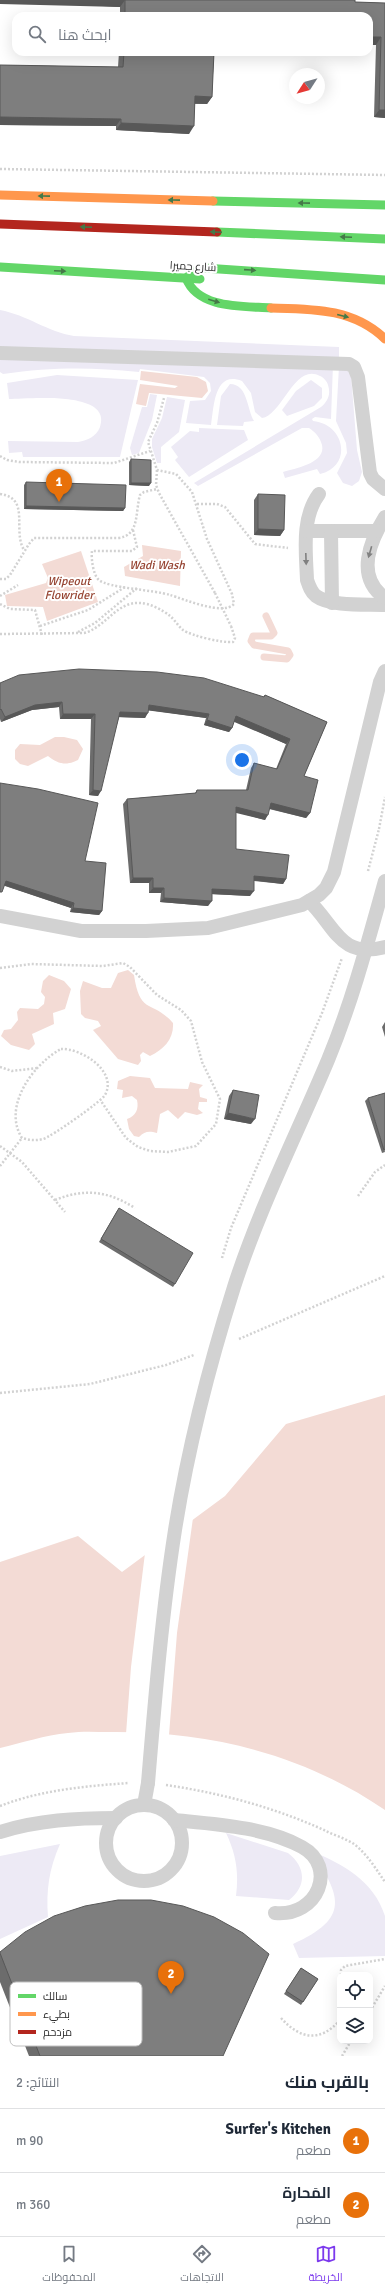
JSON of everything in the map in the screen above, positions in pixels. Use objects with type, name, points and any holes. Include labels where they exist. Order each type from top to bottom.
[{"type":"main road","points":[[0,195],[385,205]]},
{"type":"main road","points":[[0,224],[385,238]]},
{"type":"main road","name":"شارع جميرا","points":[[0,268],[209,279]]},
{"type":"main road","points":[[385,280],[204,268],[195,271],[186,278],[191,289],[200,296],[211,301],[258,308],[335,313],[358,319],[374,328],[385,339]]},
{"type":"main road","points":[[240,280],[311,283],[385,289]]},
{"type":"lane","points":[[0,353],[349,364],[354,367],[358,377],[370,473],[373,479],[385,489]]},
{"type":"lane","points":[[319,494],[310,510],[307,531],[307,580],[310,588],[315,595],[332,602],[385,605]]},
{"type":"lane","points":[[385,517],[376,531],[368,555],[368,576],[374,586],[385,598]]},
{"type":"lane","points":[[307,531],[376,531]]},
{"type":"lane","points":[[331,531],[332,602]]},
{"type":"lane","points":[[0,916],[81,931],[189,930],[228,923],[309,901],[326,888],[334,872],[380,682],[385,671]]},
{"type":"lane","points":[[144,1805],[148,1783],[156,1696],[175,1530],[191,1448],[211,1366],[234,1286],[254,1231],[342,1025],[357,980],[385,881]]},
{"type":"lane","points":[[309,901],[323,915],[344,944],[365,951],[385,947]]},
{"type":"lane","points":[[144,1805],[161,1809],[174,1820],[179,1828],[182,1841],[181,1855],[177,1863],[168,1873],[156,1880],[138,1881],[121,1874],[108,1856],[106,1842],[107,1833],[116,1818],[129,1808],[144,1805]]},
{"type":"lane","points":[[0,1832],[58,1820],[116,1818]]},
{"type":"lane","points":[[174,1820],[245,1828],[291,1842],[310,1853],[320,1872],[318,1892],[305,1908],[291,1913],[275,1913]]},
{"type":"path","points":[[0,169],[385,175]]},
{"type":"path","points":[[0,634],[10,632],[42,635],[91,632],[128,605],[139,602],[153,606],[170,616],[184,631],[205,637],[233,642],[235,638],[231,626],[157,489],[157,470],[150,452],[149,438],[157,423],[164,398]]},
{"type":"path","points":[[1,456],[19,462],[114,463],[150,452]]},
{"type":"path","points":[[157,470],[176,474],[192,492],[207,539],[232,594],[234,604],[229,608],[219,609],[167,594],[126,587],[99,580],[95,574],[91,552],[95,550],[132,551],[137,547],[134,530],[140,495],[144,492],[157,489]]},
{"type":"path","points":[[0,494],[12,497],[18,504],[19,536],[24,550]]},
{"type":"path","points":[[197,504],[217,504],[225,507],[255,544],[306,550]]},
{"type":"path","points":[[0,579],[6,579],[16,567],[24,550],[32,540],[38,537],[125,537],[134,530]]},
{"type":"path","points":[[0,596],[18,585]]},
{"type":"path","points":[[40,626],[88,610],[126,587]]},
{"type":"path","points":[[77,633],[94,622],[138,588]]},
{"type":"path","points":[[0,604],[10,609],[33,609],[37,612],[42,635]]},
{"type":"path","points":[[379,829],[385,796]]},
{"type":"path","points":[[0,968],[31,964],[103,966],[123,963],[130,966],[158,995],[181,1010],[191,1021],[202,1062],[220,1099],[216,1124],[196,1146],[168,1152],[150,1151],[138,1147],[126,1138],[100,1101]]},
{"type":"path","points":[[61,1049],[71,1049],[81,1053],[98,1066],[106,1078],[107,1091],[100,1101],[44,1139],[31,1141],[22,1138],[16,1129],[14,1116],[24,1089],[37,1068],[51,1054],[61,1049]]},
{"type":"path","points":[[0,1067],[12,1072],[37,1068]]},
{"type":"path","points":[[0,1166],[22,1138]]},
{"type":"path","points":[[0,1146],[10,1152],[34,1174],[65,1212]]},
{"type":"path","points":[[358,1196],[374,1172],[385,1165]]},
{"type":"path","points":[[55,1200],[71,1194],[87,1191],[104,1193],[120,1199],[135,1208]]},
{"type":"path","points":[[341,1972],[341,1970],[345,1966],[385,1959]]},
{"type":"path","points":[[372,2008],[385,1986]]},
{"type":"path","points":[[281,2018],[292,2030],[302,2035],[314,2036],[324,2033],[337,2022]]},
{"type":"path","points":[[342,2056],[349,2044]]},
{"type":"shaded area","points":[[0,310],[10,312],[55,331],[74,336],[339,347],[339,359],[0,349]]},
{"type":"shaded area","points":[[0,355],[333,364],[331,419],[315,417],[312,419],[313,421],[324,424],[332,429],[338,437],[341,446],[341,455],[337,463],[330,470],[320,474],[317,469],[285,478],[283,472],[309,464],[319,456],[322,451],[322,445],[317,435],[309,428],[302,428],[198,486],[194,483],[321,407],[327,400],[329,394],[329,388],[324,378],[311,374],[303,376],[296,382],[276,408],[269,415],[262,418],[255,412],[251,393],[242,381],[233,379],[226,381],[221,385],[217,392],[211,425],[186,423],[190,401],[205,400],[211,391],[210,383],[204,377],[140,369],[139,372],[104,369],[55,369],[3,374],[0,372]]},
{"type":"shaded area","points":[[339,366],[345,367],[351,375],[357,450],[362,472],[359,481],[352,486],[343,483],[337,473],[347,453],[346,443],[336,421]]},
{"type":"shaded area","points":[[57,375],[138,380],[120,457],[23,457],[22,452],[9,453],[8,441],[78,442],[91,438],[100,427],[101,415],[94,407],[82,402],[49,398],[9,399],[7,383]]},
{"type":"shaded area","points":[[311,380],[322,388],[322,398],[314,406],[287,416],[282,410],[296,391]]},
{"type":"shaded area","points":[[230,384],[236,385],[244,393],[254,421],[244,422],[243,426],[217,425],[221,396]]},
{"type":"shaded area","points":[[150,394],[157,395],[152,420],[139,453],[132,455],[130,448],[142,407],[147,407]]},
{"type":"shaded area","points":[[167,397],[185,400],[179,432],[161,447],[161,463],[157,463],[152,447],[152,439],[162,418]]},
{"type":"shaded area","points":[[199,428],[244,430],[248,440],[189,477],[175,460],[178,457],[171,447],[190,431],[199,432]]},
{"type":"shaded area","points":[[226,1833],[288,1853],[294,1858],[301,1870],[302,1876],[299,1889],[295,1895],[289,1900],[236,1896],[236,1863]]},
{"type":"shaded area","points":[[60,1844],[53,1862],[49,1880],[47,1898],[48,1917],[0,1939],[0,1856]]},
{"type":"shaded area","points":[[311,1851],[346,1868],[365,1883],[373,1893],[385,1916],[385,1956],[299,1958],[293,1944],[312,1934],[324,1925],[332,1915],[335,1905],[334,1893],[329,1881]]},
{"type":"water","points":[[141,371],[197,377],[206,382],[208,391],[202,398],[149,393],[146,406],[136,404],[140,384],[175,388],[178,386],[140,380]]},
{"type":"water","name":"Wadi Wash","points":[[142,545],[181,551],[180,586],[125,576],[124,567],[143,556]]},
{"type":"water","name":"Wipeout Flowrider","points":[[81,551],[98,602],[47,621],[43,607],[7,606],[5,595],[46,583],[48,578],[42,564]]},
{"type":"water","points":[[55,737],[64,737],[77,740],[83,749],[78,760],[70,763],[62,763],[55,761],[48,756],[28,766],[20,764],[15,759],[15,750],[20,744],[40,745]]},
{"type":"water","points":[[128,970],[134,975],[137,988],[143,1002],[159,1011],[173,1023],[172,1034],[164,1047],[150,1056],[143,1052],[140,1055],[141,1061],[138,1065],[118,1059],[93,1030],[101,1026],[98,1021],[85,1018],[81,1014],[80,991],[83,981],[102,988],[111,988],[118,973]]},
{"type":"water","points":[[49,975],[64,981],[71,989],[65,1009],[53,1013],[54,1024],[32,1034],[35,1044],[29,1050],[11,1045],[1,1036],[4,1030],[11,1029],[18,1020],[17,1012],[20,1008],[38,1009],[44,1004],[45,997],[41,992],[43,981]]},
{"type":"water","points":[[130,1076],[150,1078],[155,1088],[188,1089],[190,1082],[203,1085],[199,1089],[200,1097],[207,1099],[207,1102],[199,1102],[198,1109],[203,1113],[197,1115],[185,1112],[178,1119],[168,1110],[160,1114],[157,1133],[147,1132],[139,1137],[134,1136],[129,1129],[127,1119],[135,1114],[138,1106],[137,1100],[132,1096],[122,1098],[123,1090],[117,1089],[118,1081]]},
{"type":"water","points":[[385,1395],[385,1810],[354,1791],[321,1774],[288,1760],[219,1741],[147,1733],[73,1732],[51,1735],[0,1748],[0,1562],[78,1536],[122,1572],[225,1496],[286,1424]]},
{"type":"pier","points":[[193,1518],[177,1633],[169,1735],[126,1734],[131,1667],[145,1553]]},
{"type":"building","points":[[125,0],[355,0],[355,2],[385,3],[385,110],[379,110],[381,37],[373,37],[373,12],[125,12]]},
{"type":"building","points":[[124,56],[214,56],[212,97],[195,96],[194,126],[121,123],[121,119],[0,117],[0,65],[123,67]]},
{"type":"building","points":[[131,459],[151,460],[151,483],[131,483]]},
{"type":"building","points":[[26,482],[126,485],[125,508],[26,506]]},
{"type":"building","points":[[258,494],[285,495],[284,530],[258,529]]},
{"type":"building","points":[[79,669],[157,672],[204,678],[264,697],[265,695],[327,722],[304,776],[318,780],[310,813],[271,803],[268,815],[236,807],[236,849],[289,855],[286,879],[254,876],[254,891],[212,889],[212,901],[164,898],[164,888],[153,888],[153,878],[133,878],[127,799],[196,793],[197,790],[248,790],[254,763],[277,769],[290,739],[236,716],[232,728],[207,720],[209,714],[149,705],[148,713],[120,712],[101,791],[93,790],[95,714],[63,714],[62,702],[35,705],[5,717],[1,709],[0,710],[0,683],[19,675]]},
{"type":"building","points":[[0,783],[38,789],[98,803],[85,861],[106,863],[102,911],[73,908],[74,903],[6,881],[2,892],[0,892]]},
{"type":"building","points":[[233,1090],[259,1095],[255,1119],[228,1113]]},
{"type":"building","points":[[385,1093],[385,1150],[384,1150],[368,1098]]},
{"type":"building","points":[[119,1208],[193,1253],[175,1284],[101,1239]]},
{"type":"building","points":[[118,1900],[151,1900],[183,1906],[214,1917],[243,1933],[269,1954],[223,2056],[40,2056],[36,2046],[142,2046],[142,1982],[11,1982],[0,1952],[25,1932],[54,1916],[85,1906]]},
{"type":"building","points":[[301,1968],[318,1979],[303,2002],[286,1991]]},
{"type":"waterway","points":[[264,657],[287,659],[290,655],[288,651],[254,645],[251,641],[253,636],[271,636],[274,633],[266,616]]},
{"type":"traffic: fast","points":[[213,201],[385,205]]},
{"type":"traffic: fast","points":[[217,232],[385,239]]},
{"type":"traffic: fast","points":[[0,267],[200,279]]},
{"type":"traffic: fast","points":[[271,308],[235,306],[211,301],[200,295],[192,288],[186,278],[195,271],[204,268],[385,280]]},
{"type":"traffic: slow","points":[[0,195],[213,201]]},
{"type":"traffic: slow","points":[[271,308],[317,310],[346,316],[373,329],[385,339]]},
{"type":"traffic: jam","points":[[0,224],[217,232]]},
{"type":"place","name":"Surfer's Kitchen","points":[[59,502]]},
{"type":"place","name":"المَحارة","points":[[171,1994]]}]
